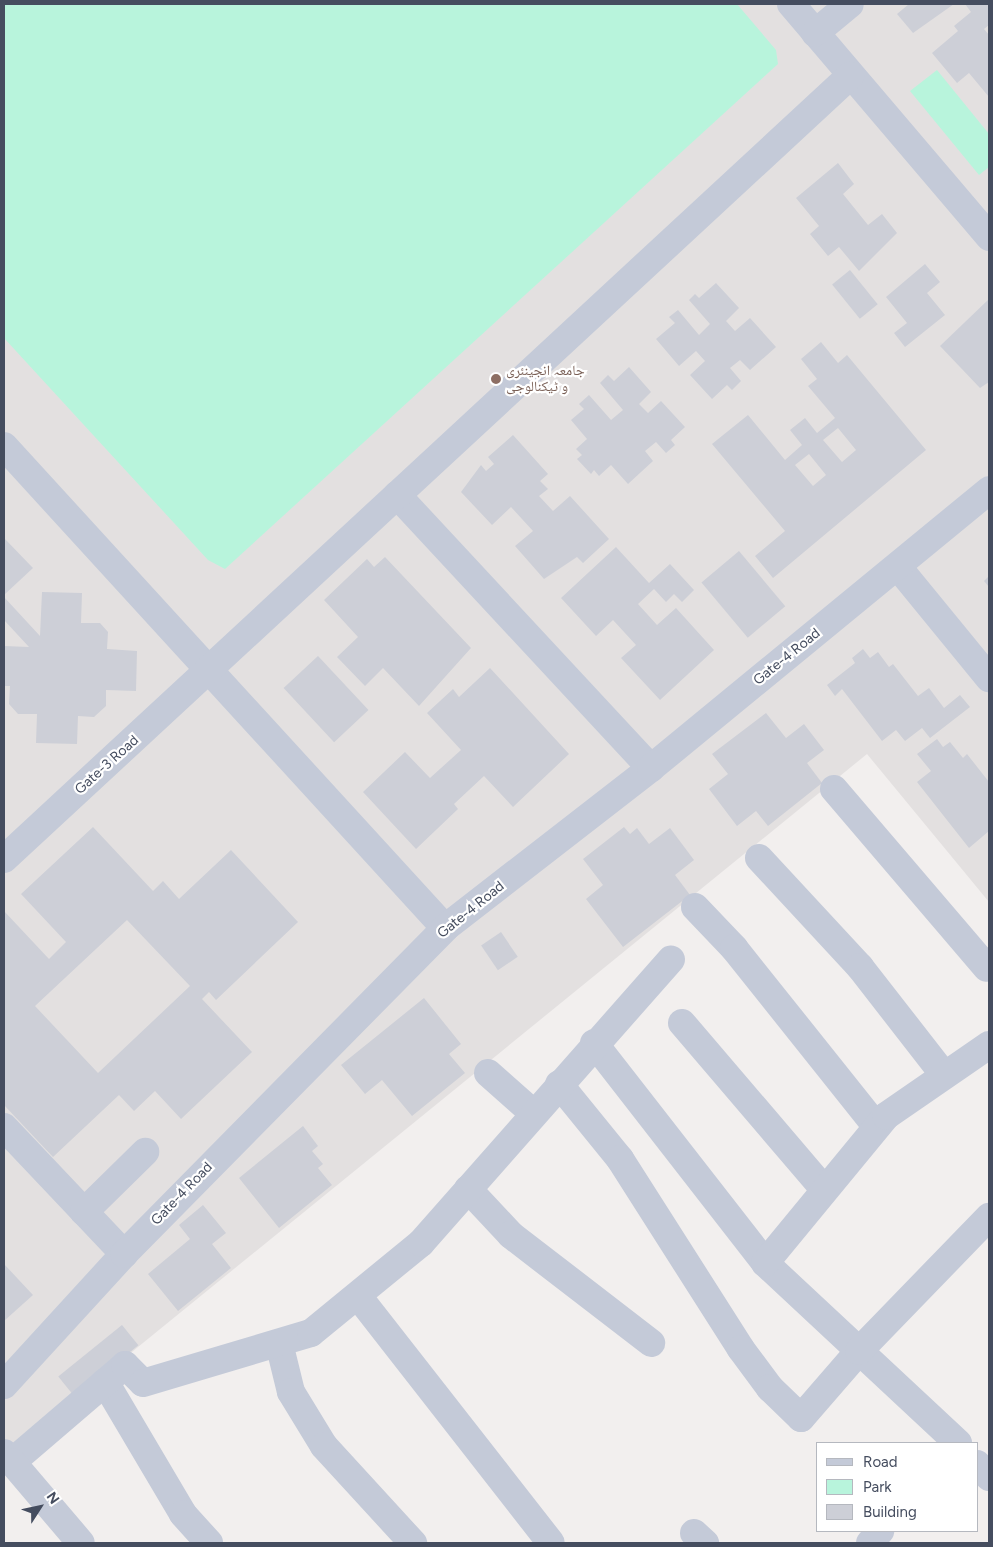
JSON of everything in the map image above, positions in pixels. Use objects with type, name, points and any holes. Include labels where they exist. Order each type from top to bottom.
[{"type":"street","points":[[791,4],[850,76],[989,237]]},
{"type":"street","points":[[815,33],[850,4]]},
{"type":"street","name":"Gate-3 Road","points":[[4,859],[211,670],[397,495],[850,76]]},
{"type":"street","points":[[4,446],[446,928]]},
{"type":"street","name":"Gate-4 Road","points":[[4,1385],[124,1254],[446,928],[651,768],[898,567],[989,490]]},
{"type":"street","points":[[397,495],[651,768]]},
{"type":"street","points":[[898,567],[989,678]]},
{"type":"street","points":[[834,789],[988,970]]},
{"type":"street","points":[[759,858],[860,967],[944,1075]]},
{"type":"street","points":[[695,907],[734,948],[876,1126]]},
{"type":"street","points":[[82,1543],[8,1457],[106,1382],[125,1365],[143,1383],[312,1333],[421,1243],[594,1043],[671,959]]},
{"type":"street","points":[[682,1023],[824,1189]]},
{"type":"street","points":[[594,1043],[765,1263],[957,1442]]},
{"type":"street","points":[[765,1263],[876,1126],[944,1075],[989,1045]]},
{"type":"street","points":[[488,1073],[533,1113]]},
{"type":"street","points":[[559,1084],[620,1158],[741,1349],[770,1388],[801,1418],[859,1351],[989,1217]]},
{"type":"street","points":[[4,1127],[124,1254]]},
{"type":"street","points":[[84,1212],[145,1152]]},
{"type":"street","points":[[468,1189],[511,1235],[651,1343]]},
{"type":"street","points":[[358,1296],[551,1543]]},
{"type":"street","points":[[279,1343],[291,1392],[324,1446],[413,1543]]},
{"type":"street","points":[[106,1382],[184,1514],[209,1543]]},
{"type":"street","points":[[978,1465],[989,1477]]},
{"type":"street","points":[[870,1543],[879,1532]]},
{"type":"shaded area","name":"جامعہ انجینئری و ٹیکنالوجی","points":[[4,4],[989,4],[989,902],[867,754],[4,1456]]},
{"type":"green space","points":[[4,4],[737,4],[776,50],[778,64],[225,569],[208,560],[4,338]]},
{"type":"green space","points":[[937,70],[989,134],[989,167],[979,175],[910,91]]},
{"type":"building","points":[[909,4],[954,4],[913,33],[897,14]]},
{"type":"building","points":[[965,4],[989,4],[989,25],[984,29],[989,35],[989,97],[969,73],[957,83],[932,53],[958,31],[954,26],[971,12]]},
{"type":"building","points":[[838,163],[854,184],[843,194],[868,225],[882,214],[897,233],[859,271],[839,247],[828,256],[810,234],[819,226],[796,198]]},
{"type":"building","points":[[925,264],[940,282],[927,293],[945,315],[905,347],[894,333],[907,323],[886,297]]},
{"type":"building","points":[[850,270],[878,304],[860,319],[832,284]]},
{"type":"building","points":[[716,283],[739,308],[726,321],[735,331],[750,318],[776,347],[750,370],[740,360],[730,368],[741,381],[732,390],[727,385],[712,399],[690,375],[705,361],[696,351],[679,366],[656,339],[675,323],[669,317],[678,310],[699,335],[710,324],[689,300],[695,294],[699,298]]},
{"type":"building","points":[[989,299],[989,382],[980,388],[940,346]]},
{"type":"building","points":[[821,342],[838,363],[847,355],[926,450],[773,578],[755,556],[785,531],[712,444],[748,415],[785,460],[802,445],[790,430],[805,418],[817,433],[835,418],[808,386],[817,379],[801,359]],"holes":[[[838,428],[856,450],[842,462],[823,440]],[[809,454],[826,475],[813,486],[795,465]]]},
{"type":"building","points":[[629,367],[651,392],[639,404],[648,413],[661,401],[685,427],[671,440],[675,445],[666,453],[656,442],[645,451],[653,461],[628,484],[611,465],[599,476],[594,470],[591,474],[577,459],[582,455],[576,449],[587,439],[571,420],[584,409],[579,404],[589,395],[611,420],[623,410],[600,383],[608,375],[614,381]]},
{"type":"building","points":[[513,435],[548,474],[540,481],[548,489],[539,496],[553,511],[570,496],[609,539],[583,563],[577,557],[544,579],[515,546],[533,531],[511,507],[492,525],[461,492],[481,465],[486,471],[494,464],[488,457]]},
{"type":"building","points":[[4,538],[33,568],[4,595]]},
{"type":"building","points":[[616,547],[649,583],[670,564],[694,590],[682,602],[674,594],[666,602],[654,589],[638,604],[657,625],[676,608],[714,650],[660,700],[621,658],[636,645],[613,620],[596,636],[561,598]]},
{"type":"building","points":[[739,551],[785,606],[748,638],[701,582]]},
{"type":"building","points":[[385,557],[471,648],[419,706],[383,668],[365,686],[337,657],[358,637],[324,600],[367,559],[374,567]]},
{"type":"building","points":[[989,576],[989,587],[984,581]]},
{"type":"building","points":[[42,592],[82,593],[81,623],[100,623],[108,632],[107,649],[137,651],[136,691],[106,690],[106,706],[94,717],[78,716],[77,744],[36,743],[37,714],[18,714],[9,704],[10,686],[4,686],[4,646],[29,647],[4,620],[4,597],[40,636]]},
{"type":"building","points":[[863,649],[870,658],[878,652],[889,667],[893,664],[918,696],[929,688],[944,708],[960,695],[970,707],[930,738],[922,728],[905,741],[896,730],[882,741],[842,689],[835,696],[827,685],[855,663],[852,658]]},
{"type":"building","points":[[318,656],[368,710],[334,742],[284,688]]},
{"type":"building","points":[[490,668],[569,754],[513,807],[484,776],[454,804],[458,809],[416,849],[363,792],[405,752],[430,778],[461,750],[427,713],[453,689],[459,697]]},
{"type":"building","points":[[766,713],[786,738],[804,724],[824,750],[807,763],[822,783],[768,826],[756,811],[737,826],[709,789],[728,774],[712,754]]},
{"type":"building","points":[[937,739],[943,747],[950,742],[963,758],[967,754],[989,782],[989,831],[969,848],[917,782],[931,771],[917,754]]},
{"type":"building","points":[[93,827],[153,891],[163,881],[179,899],[231,850],[298,922],[216,1000],[209,992],[202,999],[252,1052],[181,1119],[155,1091],[134,1111],[119,1095],[53,1157],[4,1105],[4,911],[49,959],[66,942],[21,894]],"holes":[[[127,920],[190,986],[98,1073],[35,1006]]]},
{"type":"building","points":[[624,827],[630,834],[637,828],[649,844],[670,828],[694,860],[675,875],[690,895],[623,947],[586,899],[603,885],[583,859]]},
{"type":"building","points":[[501,932],[518,957],[498,970],[481,945]]},
{"type":"building","points":[[424,998],[461,1044],[449,1054],[465,1073],[412,1116],[382,1080],[365,1094],[341,1065]]},
{"type":"building","points":[[303,1126],[318,1146],[312,1151],[323,1164],[318,1168],[332,1185],[279,1228],[239,1178]]},
{"type":"building","points":[[203,1205],[226,1233],[212,1244],[231,1268],[178,1311],[148,1274],[190,1239],[179,1225]]},
{"type":"building","points":[[4,1264],[33,1295],[4,1321]]},
{"type":"building","points":[[122,1325],[138,1345],[75,1397],[58,1377]]},
{"type":"place","name":"جامعہ انجینئری و ٹیکنالوجی","points":[[496,379]]}]
